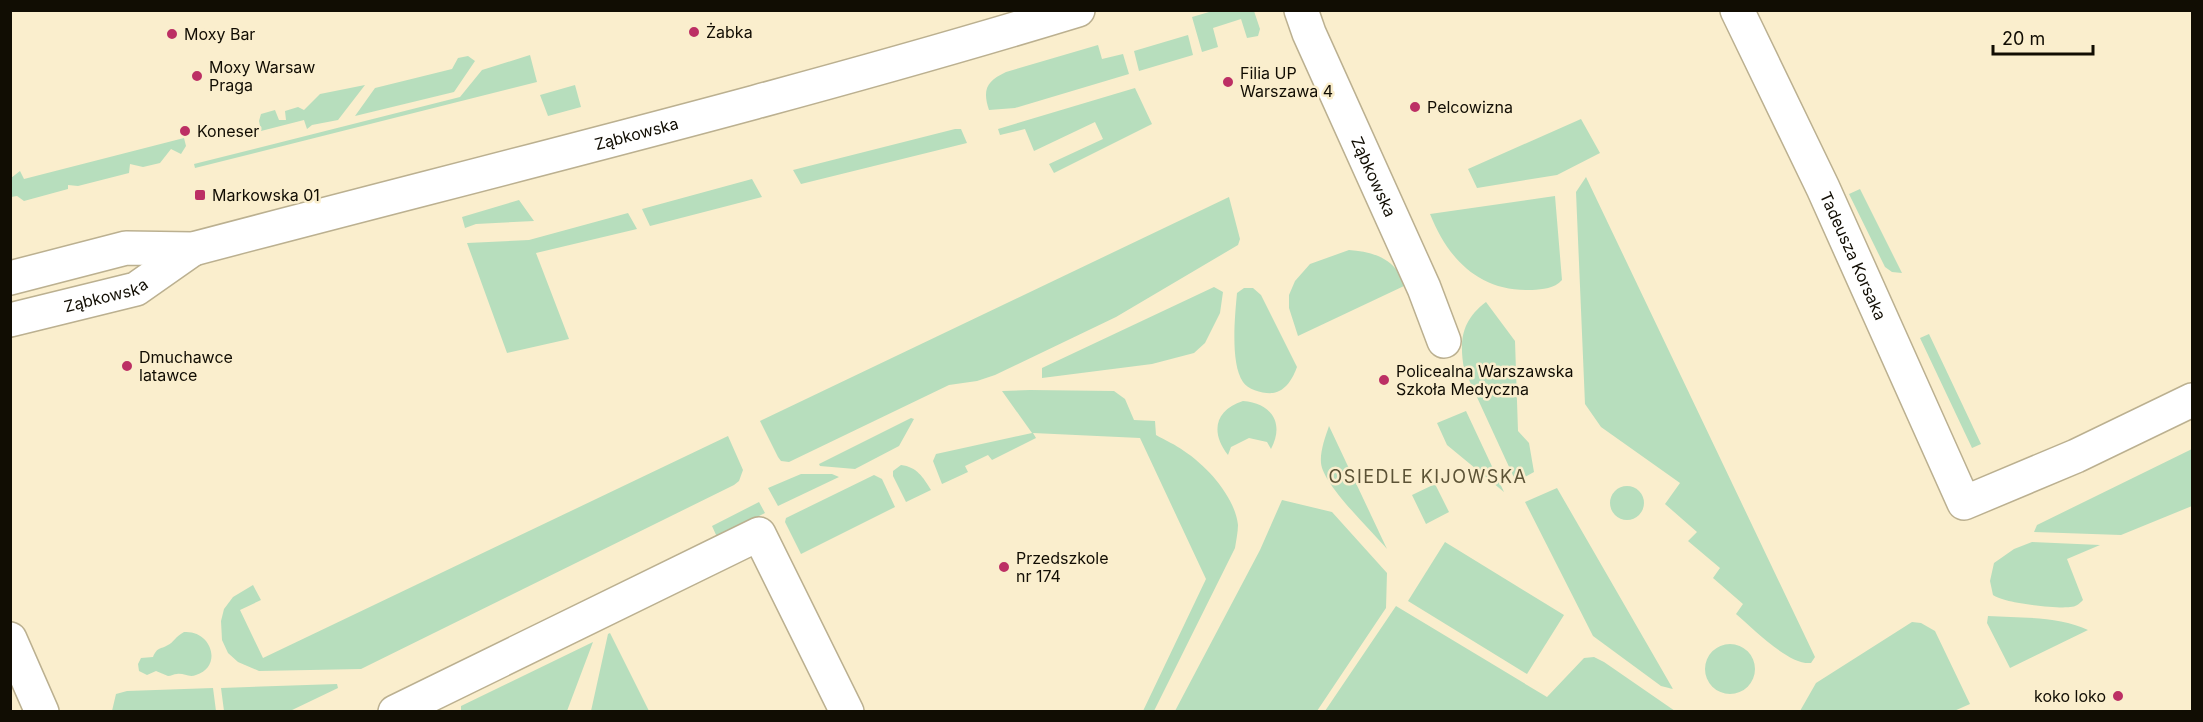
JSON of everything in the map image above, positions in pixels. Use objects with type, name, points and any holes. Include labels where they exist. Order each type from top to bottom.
[{"type":"street","name":"Ząbkowska","points":[[10,278],[126,248],[193,249],[612,139],[1036,16],[1078,10]]},
{"type":"street","name":"Ząbkowska","points":[[1301,10],[1309,33],[1424,288],[1444,342]]},
{"type":"street","name":"Tadeusza Korsaka","points":[[1737,10],[1823,188],[1964,503],[2076,456],[2193,400]]},
{"type":"street","name":"Ząbkowska","points":[[10,320],[136,289],[193,249]]},
{"type":"street","points":[[395,711],[759,534],[847,711]]},
{"type":"street","points":[[10,639],[42,711]]},
{"type":"green space","points":[[1216,10],[1254,11],[1260,29],[1258,36],[1247,38],[1241,19],[1213,28],[1218,47],[1202,52],[1192,17]]},
{"type":"green space","points":[[1188,35],[1193,55],[1139,71],[1134,51]]},
{"type":"green space","points":[[1098,45],[1102,59],[1123,54],[1129,74],[1015,108],[989,110],[986,91],[990,82],[1000,75]]},
{"type":"green space","points":[[530,55],[537,82],[195,168],[194,164],[460,97],[482,70]]},
{"type":"green space","points":[[468,56],[475,61],[454,92],[355,116],[375,88],[452,69],[458,58]]},
{"type":"green space","points":[[365,85],[338,120],[312,125],[307,129],[304,120],[261,131],[259,121],[261,114],[275,110],[279,120],[286,120],[285,111],[298,107],[304,110],[320,94]]},
{"type":"green space","points":[[575,85],[581,107],[548,116],[540,95]]},
{"type":"green space","points":[[1135,88],[1152,124],[1054,173],[1049,164],[1103,139],[1095,122],[1034,151],[1025,129],[1000,135],[998,129]]},
{"type":"green space","points":[[1581,119],[1600,153],[1557,175],[1477,188],[1468,169]]},
{"type":"green space","points":[[961,129],[967,143],[801,184],[793,170]]},
{"type":"green space","points":[[184,138],[186,146],[181,154],[171,149],[160,163],[143,167],[130,164],[129,173],[78,186],[68,185],[68,189],[24,201],[17,196],[11,197],[11,178],[20,171],[24,179]]},
{"type":"green space","points":[[1586,177],[1815,657],[1811,663],[1802,662],[1782,652],[1736,614],[1743,604],[1713,578],[1720,568],[1688,541],[1697,532],[1665,504],[1680,483],[1601,427],[1585,404],[1576,192]]},
{"type":"green space","points":[[752,179],[762,197],[650,226],[642,209]]},
{"type":"green space","points":[[1860,189],[1902,273],[1892,272],[1885,267],[1849,194]]},
{"type":"green space","points":[[1555,196],[1562,280],[1544,289],[1513,289],[1481,279],[1456,258],[1437,230],[1430,214]]},
{"type":"green space","points":[[1229,197],[1240,239],[1238,245],[1116,317],[995,375],[977,381],[949,385],[789,462],[781,461],[778,457],[760,421]]},
{"type":"green space","points":[[519,200],[534,221],[476,224],[465,228],[462,217]]},
{"type":"green space","points":[[628,213],[637,229],[536,253],[569,339],[507,353],[467,243],[529,240]]},
{"type":"green space","points":[[1349,250],[1368,253],[1385,260],[1396,270],[1404,286],[1298,336],[1289,308],[1289,295],[1295,281],[1310,264]]},
{"type":"green space","points":[[1214,287],[1223,292],[1220,313],[1205,343],[1194,353],[1152,364],[1042,378],[1042,368]]},
{"type":"green space","points":[[1244,288],[1253,288],[1261,295],[1297,367],[1288,383],[1278,392],[1265,393],[1252,389],[1245,385],[1239,374],[1234,339],[1235,314],[1237,293]]},
{"type":"green space","points":[[1486,302],[1515,341],[1518,431],[1529,443],[1534,472],[1516,482],[1464,369],[1462,340],[1464,331],[1472,316]]},
{"type":"green space","points":[[1929,334],[1981,444],[1972,448],[1920,338]]},
{"type":"green space","points":[[1002,391],[1114,391],[1125,399],[1134,420],[1155,421],[1156,435],[1184,451],[1202,465],[1226,493],[1236,514],[1238,525],[1235,548],[1154,711],[1143,711],[1206,579],[1140,438],[1033,433],[1036,438],[992,460],[988,455],[965,466],[968,472],[942,484],[933,461],[936,454],[1032,433]]},
{"type":"green space","points":[[1243,401],[1261,406],[1273,416],[1276,423],[1275,440],[1271,449],[1267,442],[1249,438],[1231,447],[1228,455],[1219,438],[1218,423],[1226,410]]},
{"type":"green space","points":[[1466,411],[1504,492],[1447,445],[1437,423]]},
{"type":"green space","points":[[911,418],[914,419],[899,446],[855,469],[820,466],[819,464]]},
{"type":"green space","points":[[1329,426],[1387,549],[1349,508],[1324,472],[1321,454]]},
{"type":"green space","points":[[728,436],[743,470],[739,481],[734,485],[361,669],[259,671],[238,662],[228,653],[222,640],[221,621],[224,609],[233,597],[253,585],[261,600],[240,610],[263,658]]},
{"type":"green space","points":[[2192,449],[2192,506],[2121,535],[2034,532],[2037,525]]},
{"type":"green space","points":[[901,465],[915,470],[931,490],[906,502],[893,476],[893,471]]},
{"type":"green space","points":[[801,474],[832,474],[839,477],[778,506],[768,488]]},
{"type":"green space","points":[[874,475],[882,479],[895,507],[801,554],[785,522],[786,518]]},
{"type":"green space","points":[[1435,484],[1449,512],[1426,524],[1412,495]]},
{"type":"green space","points":[[1627,486],[1639,491],[1644,503],[1639,515],[1627,520],[1615,515],[1610,503],[1615,491]]},
{"type":"green space","points":[[1557,488],[1673,689],[1661,686],[1593,636],[1525,502]]},
{"type":"green space","points":[[1282,500],[1332,512],[1387,573],[1386,608],[1317,711],[1175,711],[1260,550]]},
{"type":"green space","points":[[759,502],[765,513],[717,537],[712,526]]},
{"type":"green space","points":[[1445,542],[1564,615],[1527,674],[1408,601]]},
{"type":"green space","points":[[2032,542],[2100,545],[2067,559],[2083,600],[2079,604],[2070,607],[2043,606],[2007,601],[1993,595],[1990,581],[1994,563],[2014,549]]},
{"type":"green space","points":[[1396,606],[1547,697],[1584,658],[1594,657],[1675,711],[1325,711]]},
{"type":"green space","points":[[1988,616],[2052,620],[2088,630],[2010,668],[1987,623]]},
{"type":"green space","points":[[1912,622],[1921,623],[1935,631],[1970,704],[1954,711],[1800,711],[1816,683]]},
{"type":"green space","points":[[184,632],[194,633],[201,637],[211,650],[209,665],[204,671],[191,676],[176,674],[168,676],[156,671],[147,675],[139,671],[138,664],[141,658],[153,657],[158,650],[170,644]]},
{"type":"green space","points":[[610,633],[649,711],[591,711]]},
{"type":"green space","points":[[593,642],[567,711],[461,711],[461,706]]},
{"type":"green space","points":[[1730,644],[1748,651],[1755,669],[1748,687],[1730,694],[1712,687],[1705,669],[1712,651]]},
{"type":"green space","points":[[337,684],[338,688],[290,711],[224,711],[221,688]]},
{"type":"green space","points":[[213,688],[216,711],[112,711],[116,694],[127,691]]},
{"type":"place","name":"Żabka","points":[[694,32]]},
{"type":"place","name":"Moxy Bar","points":[[172,34]]},
{"type":"place","name":"Moxy Warsaw Praga","points":[[197,76]]},
{"type":"place","name":"Filia UP Warszawa 4","points":[[1228,82]]},
{"type":"place","name":"Pelcowizna","points":[[1415,107]]},
{"type":"place","name":"Koneser","points":[[185,131]]},
{"type":"place","name":"Markowska 01","points":[[200,195]]},
{"type":"place","name":"Dmuchawce latawce","points":[[127,366]]},
{"type":"place","name":"Policealna Warszawska Szkoła Medyczna","points":[[1384,380]]},
{"type":"place","name":"Przedszkole nr 174","points":[[1004,567]]},
{"type":"place","name":"koko loko","points":[[2118,696]]},
{"type":"district","name":"OSIEDLE KIJOWSKA","points":[[1428,477]]}]
